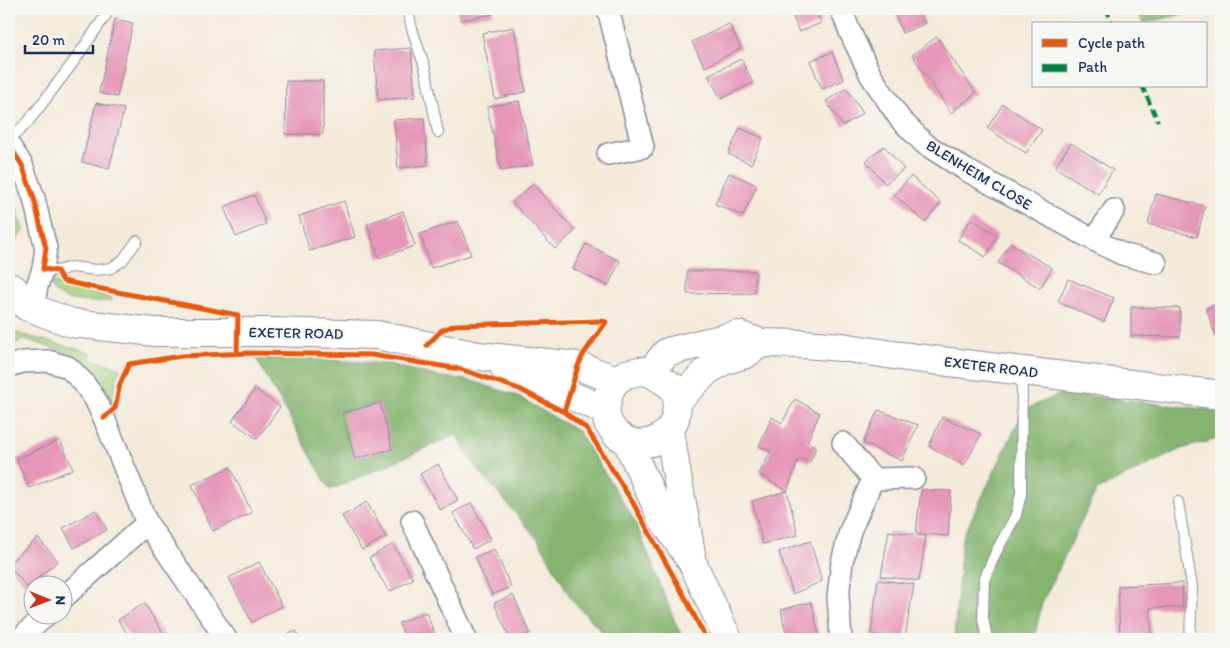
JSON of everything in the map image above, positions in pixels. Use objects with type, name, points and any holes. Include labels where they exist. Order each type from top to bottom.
[{"type":"main road","name":"EXETER ROAD","points":[[19,304],[72,323],[155,332],[272,332],[377,335],[478,356],[578,366],[617,380]]},
{"type":"main road","name":"EXETER ROAD","points":[[650,372],[667,352],[738,335],[761,343],[842,347],[900,356],[1221,395]]},
{"type":"main road","points":[[678,400],[707,371],[725,360],[746,354],[761,343]]},
{"type":"main road","name":"EXETER ROAD","points":[[478,356],[605,410]]},
{"type":"main road","points":[[639,371],[650,372],[673,387],[678,400],[675,419],[670,429],[662,437],[652,442],[639,444],[626,441],[616,434],[608,423],[605,410],[610,389],[617,380],[626,374],[639,371]]},
{"type":"main road","points":[[670,429],[673,460],[684,508],[692,562]]},
{"type":"main road","points":[[626,441],[662,518],[692,562],[728,639]]},
{"type":"street","points":[[608,9],[643,147],[608,154]]},
{"type":"street","name":"BLENHEIM CLOSE","points":[[841,9],[871,76],[900,119],[925,144],[966,170],[1094,240],[1122,254],[1156,263]]},
{"type":"street","points":[[9,145],[22,165],[34,198],[46,248],[43,269],[37,286],[19,304]]},
{"type":"street","points":[[1094,240],[1114,210]]},
{"type":"street","points":[[9,366],[23,362],[48,361],[68,367],[83,382],[95,398],[147,523],[226,639]]},
{"type":"street","points":[[843,443],[873,479]]},
{"type":"street","points":[[873,479],[914,478]]},
{"type":"street","points":[[841,639],[838,597],[842,562],[850,531],[873,479]]},
{"type":"street","points":[[412,521],[466,639]]},
{"type":"street","points":[[72,590],[147,523]]},
{"type":"street","points":[[20,639],[34,626]]},
{"type":"lane","points":[[9,140],[28,122],[72,64],[106,15],[107,9]]},
{"type":"lane","points":[[407,9],[412,32],[425,68],[438,132]]},
{"type":"lane","points":[[43,269],[56,271],[71,267],[97,270],[111,268],[122,261],[137,241]]},
{"type":"lane","points":[[987,639],[983,618],[984,580],[996,552],[1016,515],[1021,494],[1022,371]]},
{"type":"lane","points":[[1178,502],[1192,586],[1190,639]]},
{"type":"green space","points":[[1134,9],[1206,9],[1148,22],[1143,22]]},
{"type":"green space","points":[[10,180],[23,230],[15,243],[9,242]]},
{"type":"green space","points":[[50,282],[112,298],[111,301],[66,299],[53,290]]},
{"type":"green space","points":[[9,331],[91,353],[90,359],[120,368],[111,403],[98,375],[80,357],[25,339],[9,345]]},
{"type":"green space","points":[[256,358],[307,358],[389,364],[436,376],[472,381],[515,395],[578,431],[635,521],[677,627],[685,639],[609,639],[572,600],[539,541],[475,466],[456,435],[330,490]],"holes":[[[380,403],[392,449],[355,459],[343,413]]]},
{"type":"green space","points":[[1063,393],[1221,411],[1221,438],[1181,449],[1097,490],[1042,603],[1034,639],[954,639],[962,538],[1024,410]]},
{"type":"building","points":[[458,9],[492,9],[493,14],[461,20]]},
{"type":"building","points":[[790,9],[815,9],[821,23],[799,32]]},
{"type":"building","points":[[894,9],[919,9],[925,24],[902,33]]},
{"type":"building","points":[[115,19],[133,23],[117,97],[99,93]]},
{"type":"building","points":[[729,24],[741,48],[705,67],[692,42]]},
{"type":"building","points":[[514,27],[526,92],[495,99],[482,33]]},
{"type":"building","points":[[937,37],[976,93],[951,113],[912,55]]},
{"type":"building","points":[[411,48],[415,97],[378,100],[374,51]]},
{"type":"building","points":[[832,52],[844,80],[822,89],[810,61]]},
{"type":"building","points":[[741,59],[753,83],[721,99],[708,75]]},
{"type":"building","points":[[286,81],[323,81],[323,134],[285,134]]},
{"type":"building","points":[[846,88],[863,113],[843,126],[826,101]]},
{"type":"building","points":[[519,101],[533,165],[501,171],[487,107]]},
{"type":"building","points":[[96,103],[124,109],[109,169],[82,162]]},
{"type":"building","points":[[1003,104],[1042,130],[1026,153],[987,128]]},
{"type":"building","points":[[424,118],[428,165],[398,168],[394,120]]},
{"type":"building","points":[[740,128],[763,138],[751,164],[728,154]]},
{"type":"building","points":[[1071,143],[1113,170],[1098,194],[1055,167]]},
{"type":"building","points":[[884,146],[904,169],[885,184],[866,161]]},
{"type":"building","points":[[729,173],[757,185],[743,216],[715,204]]},
{"type":"building","points":[[911,176],[941,203],[925,222],[894,195]]},
{"type":"building","points":[[533,184],[575,231],[555,249],[512,202]]},
{"type":"building","points":[[1156,194],[1205,206],[1197,237],[1148,224]]},
{"type":"building","points":[[254,195],[266,224],[236,237],[224,207]]},
{"type":"building","points":[[344,201],[355,237],[310,251],[299,216]]},
{"type":"building","points":[[403,211],[415,246],[379,258],[367,224]]},
{"type":"building","points":[[971,219],[998,235],[986,257],[958,240]]},
{"type":"building","points":[[458,221],[471,255],[431,268],[420,234]]},
{"type":"building","points":[[1010,243],[1052,268],[1040,288],[998,263]]},
{"type":"building","points":[[586,244],[620,261],[608,286],[573,269]]},
{"type":"building","points":[[687,271],[755,271],[755,293],[687,294]]},
{"type":"building","points":[[1068,279],[1114,298],[1104,322],[1058,302]]},
{"type":"building","points":[[1221,303],[1221,335],[1216,336],[1206,308]]},
{"type":"building","points":[[1131,307],[1180,308],[1180,337],[1131,336]]},
{"type":"building","points":[[255,389],[280,407],[257,439],[232,421]]},
{"type":"building","points":[[795,399],[820,413],[807,442],[816,447],[810,462],[799,458],[787,491],[759,474],[771,451],[759,446],[772,417],[782,423]]},
{"type":"building","points":[[380,403],[392,449],[355,459],[342,413]]},
{"type":"building","points":[[878,410],[918,425],[902,461],[863,443]]},
{"type":"building","points":[[942,417],[981,434],[964,466],[929,446]]},
{"type":"building","points":[[60,440],[73,469],[29,488],[16,459]]},
{"type":"building","points":[[438,464],[458,500],[440,510],[420,474]]},
{"type":"building","points":[[230,467],[252,513],[213,531],[192,485]]},
{"type":"building","points":[[921,490],[951,491],[948,536],[916,533]]},
{"type":"building","points":[[787,491],[798,535],[763,544],[752,501]]},
{"type":"building","points":[[367,502],[386,537],[362,550],[342,516]]},
{"type":"building","points":[[471,503],[491,539],[473,549],[453,513]]},
{"type":"building","points":[[96,510],[107,530],[74,548],[63,528]]},
{"type":"building","points":[[889,531],[926,536],[919,581],[881,576]]},
{"type":"building","points":[[38,538],[58,561],[40,576],[22,576],[22,581],[9,566],[9,563]]},
{"type":"building","points":[[810,541],[822,581],[793,594],[779,552]]},
{"type":"building","points":[[393,544],[413,579],[389,592],[369,558]]},
{"type":"building","points":[[494,549],[511,587],[492,595],[475,557]]},
{"type":"building","points":[[259,562],[282,606],[252,622],[229,578]]},
{"type":"building","points":[[878,580],[914,584],[905,638],[871,634]]},
{"type":"building","points":[[1182,583],[1183,607],[1150,608],[1152,639],[1120,639],[1118,586]]},
{"type":"building","points":[[513,595],[530,633],[516,639],[510,639],[494,603]]},
{"type":"building","points":[[811,602],[820,639],[787,639],[781,610]]},
{"type":"building","points":[[144,603],[167,639],[131,639],[118,620]]},
{"type":"building","points":[[426,612],[437,639],[406,639],[399,623]]},
{"type":"building","points":[[296,631],[299,639],[277,639]]},
{"type":"marked path","points":[[1106,9],[1112,22]]},
{"type":"marked path","points":[[1143,88],[1158,121]]},
{"type":"cycle path","points":[[9,145],[22,165],[34,198],[46,248],[43,269],[57,271],[63,281],[238,315],[237,353]]},
{"type":"cycle path","points":[[427,345],[442,330],[455,325],[606,322],[583,355],[564,412]]},
{"type":"cycle path","points":[[104,418],[115,408],[120,384],[129,364],[182,356],[248,353],[371,355],[460,369],[519,389],[564,412],[587,429],[633,503],[706,639]]}]
